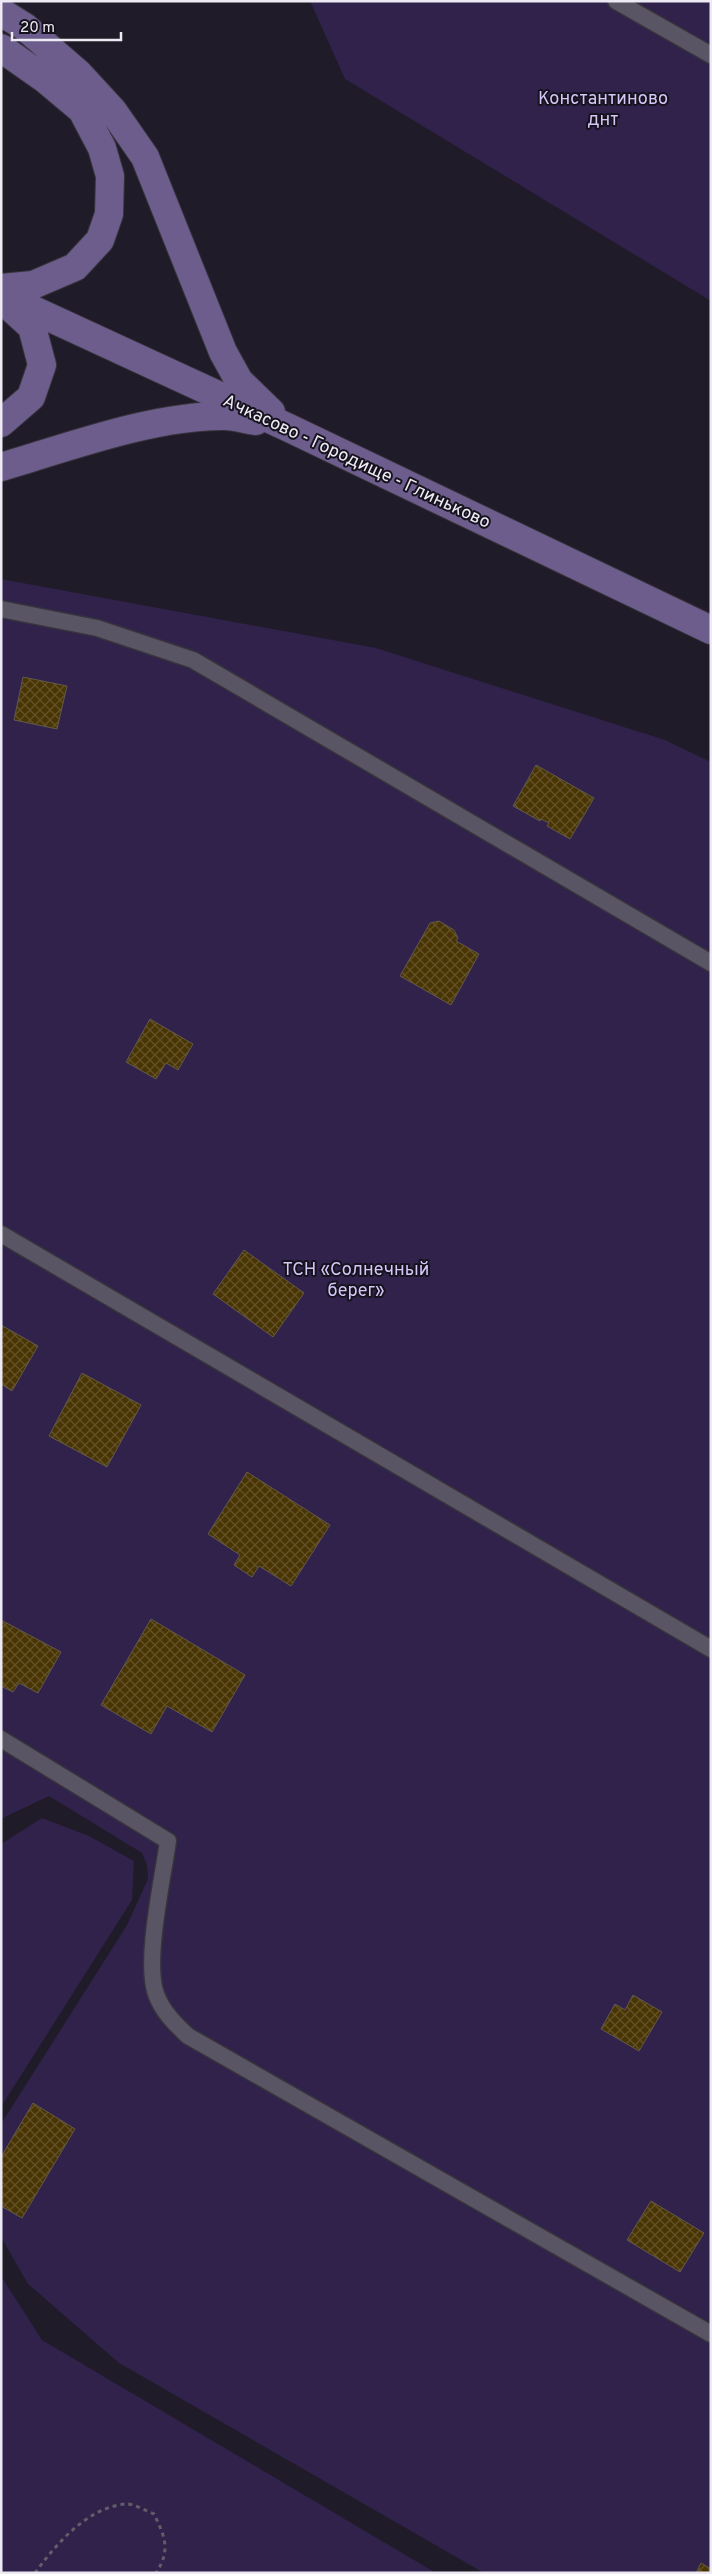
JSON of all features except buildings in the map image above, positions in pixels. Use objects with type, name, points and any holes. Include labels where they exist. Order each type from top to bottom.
[{"type":"street","points":[[1,12],[25,27],[78,73],[113,110],[145,158],[223,352],[239,381],[289,428]]},
{"type":"street","points":[[1,48],[44,79],[82,110],[102,148],[110,176],[109,214],[100,240],[75,267],[33,285],[1,288]]},
{"type":"street","name":"Ачкасово - Городище - Глиньково","points":[[1,295],[289,428],[711,630]]},
{"type":"street","points":[[1,299],[32,327],[42,364],[31,397],[9,419],[1,424]]},
{"type":"street","points":[[1,467],[110,434],[176,421],[226,416],[289,428]]},
{"type":"lane","points":[[616,1],[711,55]]},
{"type":"lane","points":[[1,609],[97,628],[193,660],[711,962]]},
{"type":"lane","points":[[1,1234],[711,1649]]},
{"type":"lane","points":[[1,1739],[168,1841],[150,1966],[156,1994],[169,2017],[188,2036],[711,2334]]},
{"type":"path","points":[[35,2573],[52,2549],[97,2511],[127,2503],[154,2514],[166,2538],[164,2560],[156,2573]]},
{"type":"green space","name":"Константиново днт","points":[[310,1],[711,1],[711,301],[345,79]]},
{"type":"green space","name":"ТСН «Солнечный берег»","points":[[1,579],[376,648],[665,740],[711,762],[711,2573],[484,2573],[119,2363],[28,2284],[1,2237],[1,2124],[127,1925],[148,1879],[147,1865],[142,1853],[49,1796],[1,1819]]},
{"type":"green space","points":[[42,1818],[89,1836],[134,1861],[132,1900],[1,2107],[1,1844]]},
{"type":"green space","points":[[1,2276],[42,2340],[436,2573],[1,2573]]}]
